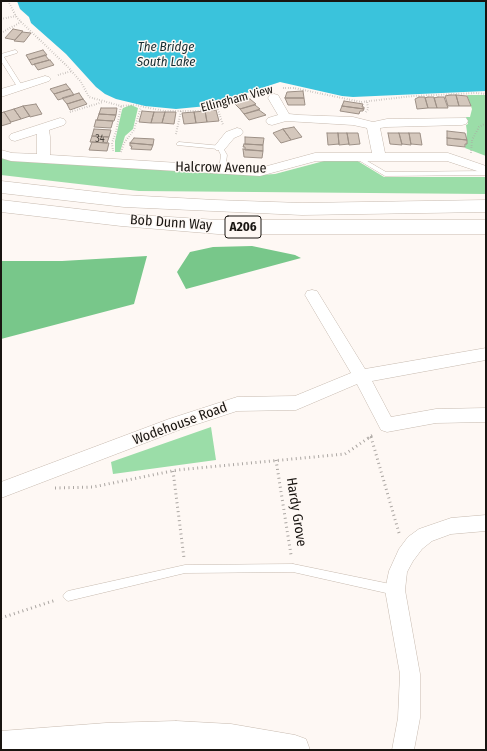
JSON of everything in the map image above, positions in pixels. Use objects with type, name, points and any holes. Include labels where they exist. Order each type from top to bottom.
[{"type":"main road","name":"Bob Dunn Way","points":[[1,187],[124,201],[215,206],[302,209],[486,206]]},
{"type":"main road","name":"Bob Dunn Way","points":[[1,206],[121,220],[218,227],[486,227]]},
{"type":"main road","points":[[1,746],[106,738],[176,736],[231,739],[295,750]]},
{"type":"street","points":[[1,93],[45,79]]},
{"type":"street","points":[[270,94],[285,117]]},
{"type":"street","points":[[272,121],[285,117],[353,121],[373,126],[387,123],[462,121]]},
{"type":"street","points":[[15,137],[60,122]]},
{"type":"street","points":[[373,126],[379,157]]},
{"type":"street","points":[[42,128],[44,137],[43,159]]},
{"type":"street","points":[[220,147],[234,133]]},
{"type":"street","name":"Halcrow Avenue","points":[[1,154],[43,159],[260,172],[315,158],[448,157],[486,170]]},
{"type":"street","points":[[312,295],[361,376],[386,425],[436,416],[486,415]]},
{"type":"street","name":"Wodehouse Road","points":[[1,490],[175,424],[237,404],[296,403],[361,376],[486,354]]},
{"type":"street","points":[[403,750],[409,718],[410,674],[395,590],[398,571],[406,555],[421,539],[442,528],[486,523]]},
{"type":"lane","points":[[15,52],[1,57],[20,87]]},
{"type":"lane","points":[[179,144],[220,147],[224,155],[222,170]]},
{"type":"lane","points":[[357,157],[385,174],[486,173]]},
{"type":"lane","points":[[68,596],[185,569],[293,568],[395,590]]},
{"type":"path","name":"Ellingham View","points":[[8,1],[21,22],[68,67],[81,82],[89,97],[103,102],[121,106],[135,105],[164,111],[199,111],[270,94]]},
{"type":"path","points":[[1,18],[16,16]]},
{"type":"path","points":[[1,33],[21,22]]},
{"type":"path","name":"Ellingham View","points":[[282,88],[294,88],[361,102],[413,96],[476,93],[486,94]]},
{"type":"path","points":[[60,122],[61,115],[103,102]]},
{"type":"path","points":[[113,156],[112,143],[116,132],[121,106]]},
{"type":"path","points":[[217,106],[222,124],[234,133]]},
{"type":"path","points":[[120,156],[124,143],[134,130],[141,107]]},
{"type":"path","points":[[179,144],[175,138],[181,111]]},
{"type":"path","points":[[471,156],[472,140],[479,127],[486,123]]},
{"type":"path","points":[[47,488],[93,487],[173,471],[345,454],[386,425]]},
{"type":"path","points":[[371,436],[406,555]]},
{"type":"path","name":"Hardy Grove","points":[[276,460],[293,568]]},
{"type":"path","points":[[173,471],[185,569]]},
{"type":"path","points":[[1,618],[68,596]]},
{"type":"green space","points":[[467,95],[486,95],[486,156],[465,148],[467,132],[466,125],[468,124],[466,117],[470,117],[472,109]]},
{"type":"green space","points":[[131,105],[138,108],[133,129],[125,136],[120,152],[115,152],[115,141],[122,110],[123,108]]},
{"type":"green space","points":[[1,156],[260,175],[275,174],[324,161],[356,160],[384,177],[486,177],[486,194],[139,191],[1,175]]},
{"type":"green space","points":[[252,246],[295,255],[301,258],[186,289],[177,272],[190,252],[213,247]]},
{"type":"green space","points":[[147,256],[134,304],[1,339],[1,261],[62,261]]},
{"type":"green space","points":[[211,427],[216,460],[113,474],[111,462]]},
{"type":"water","name":"The Bridge South Lake","points":[[17,1],[486,1],[486,91],[353,97],[342,96],[280,82],[207,106],[176,109],[145,106],[116,99],[105,94],[96,87],[66,54],[31,23],[29,17],[20,9]]},
{"type":"building","points":[[13,29],[23,31],[15,40],[5,38]]},
{"type":"building","points":[[22,32],[31,33],[24,42],[14,41]]},
{"type":"building","points":[[43,50],[47,55],[29,60],[26,55]]},
{"type":"building","points":[[45,55],[49,60],[32,65],[29,60]]},
{"type":"building","points":[[50,60],[54,65],[38,70],[34,64]]},
{"type":"building","points":[[66,84],[70,89],[54,94],[50,89]]},
{"type":"building","points":[[70,89],[74,95],[58,100],[54,94]]},
{"type":"building","points":[[303,91],[304,98],[285,98],[287,92]]},
{"type":"building","points":[[79,93],[83,99],[67,104],[62,98]]},
{"type":"building","points":[[456,95],[459,106],[448,106],[445,96]]},
{"type":"building","points":[[456,95],[467,96],[471,106],[459,106]]},
{"type":"building","points":[[425,97],[428,108],[417,109],[415,99]]},
{"type":"building","points":[[434,97],[437,108],[428,108],[425,98]]},
{"type":"building","points":[[444,97],[448,108],[437,108],[434,98]]},
{"type":"building","points":[[285,98],[304,98],[305,105],[288,105]]},
{"type":"building","points":[[83,99],[87,104],[70,110],[67,104]]},
{"type":"building","points":[[250,99],[256,104],[240,109],[235,104]]},
{"type":"building","points":[[344,101],[363,104],[362,107],[364,107],[364,109],[342,106]]},
{"type":"building","points":[[36,104],[42,114],[30,117],[23,106]]},
{"type":"building","points":[[255,105],[260,109],[244,114],[240,109]]},
{"type":"building","points":[[23,106],[30,116],[21,119],[14,109]]},
{"type":"building","points":[[342,106],[364,109],[363,111],[360,111],[359,114],[340,111]]},
{"type":"building","points":[[101,108],[117,108],[116,115],[99,114]]},
{"type":"building","points":[[14,109],[21,119],[11,122],[4,112]]},
{"type":"building","points":[[216,110],[219,121],[207,122],[205,111]]},
{"type":"building","points":[[259,110],[266,115],[249,120],[244,114]]},
{"type":"building","points":[[142,111],[154,112],[151,123],[139,122]]},
{"type":"building","points":[[205,111],[207,122],[196,123],[194,112]]},
{"type":"building","points":[[4,112],[11,123],[1,126],[1,113]]},
{"type":"building","points":[[154,112],[165,112],[162,123],[151,123]]},
{"type":"building","points":[[165,112],[176,112],[174,124],[162,123]]},
{"type":"building","points":[[194,112],[196,123],[184,124],[182,113]]},
{"type":"building","points":[[99,114],[116,115],[114,121],[97,120]]},
{"type":"building","points":[[96,120],[113,121],[111,128],[94,127]]},
{"type":"building","points":[[294,127],[302,137],[291,140],[283,129]]},
{"type":"building","points":[[94,129],[111,130],[109,137],[92,136]]},
{"type":"building","points":[[283,129],[291,140],[281,143],[273,133]]},
{"type":"building","points":[[447,131],[465,133],[467,140],[447,138]]},
{"type":"building","points":[[327,133],[338,133],[339,144],[328,145]]},
{"type":"building","points":[[338,133],[347,133],[349,144],[339,145]]},
{"type":"building","points":[[347,133],[358,133],[360,144],[349,145]]},
{"type":"building","points":[[388,133],[399,133],[402,145],[390,144]]},
{"type":"building","points":[[399,133],[409,133],[411,145],[402,144]]},
{"type":"building","points":[[409,133],[420,133],[422,145],[411,144]]},
{"type":"building","points":[[92,136],[109,137],[107,143],[90,142]]},
{"type":"building","points":[[245,137],[264,138],[263,145],[245,144]]},
{"type":"building","points":[[134,138],[154,139],[153,145],[130,143]]},
{"type":"building","points":[[447,138],[467,140],[467,144],[465,144],[465,147],[447,145]]},
{"type":"building","points":[[92,142],[109,143],[107,151],[89,150]]},
{"type":"building","points":[[130,143],[153,145],[151,150],[131,149],[132,146],[130,146]]},
{"type":"building","points":[[244,144],[263,145],[263,151],[245,150],[245,147],[243,147]]},
{"type":"building","points":[[243,149],[263,151],[262,158],[244,157]]}]
